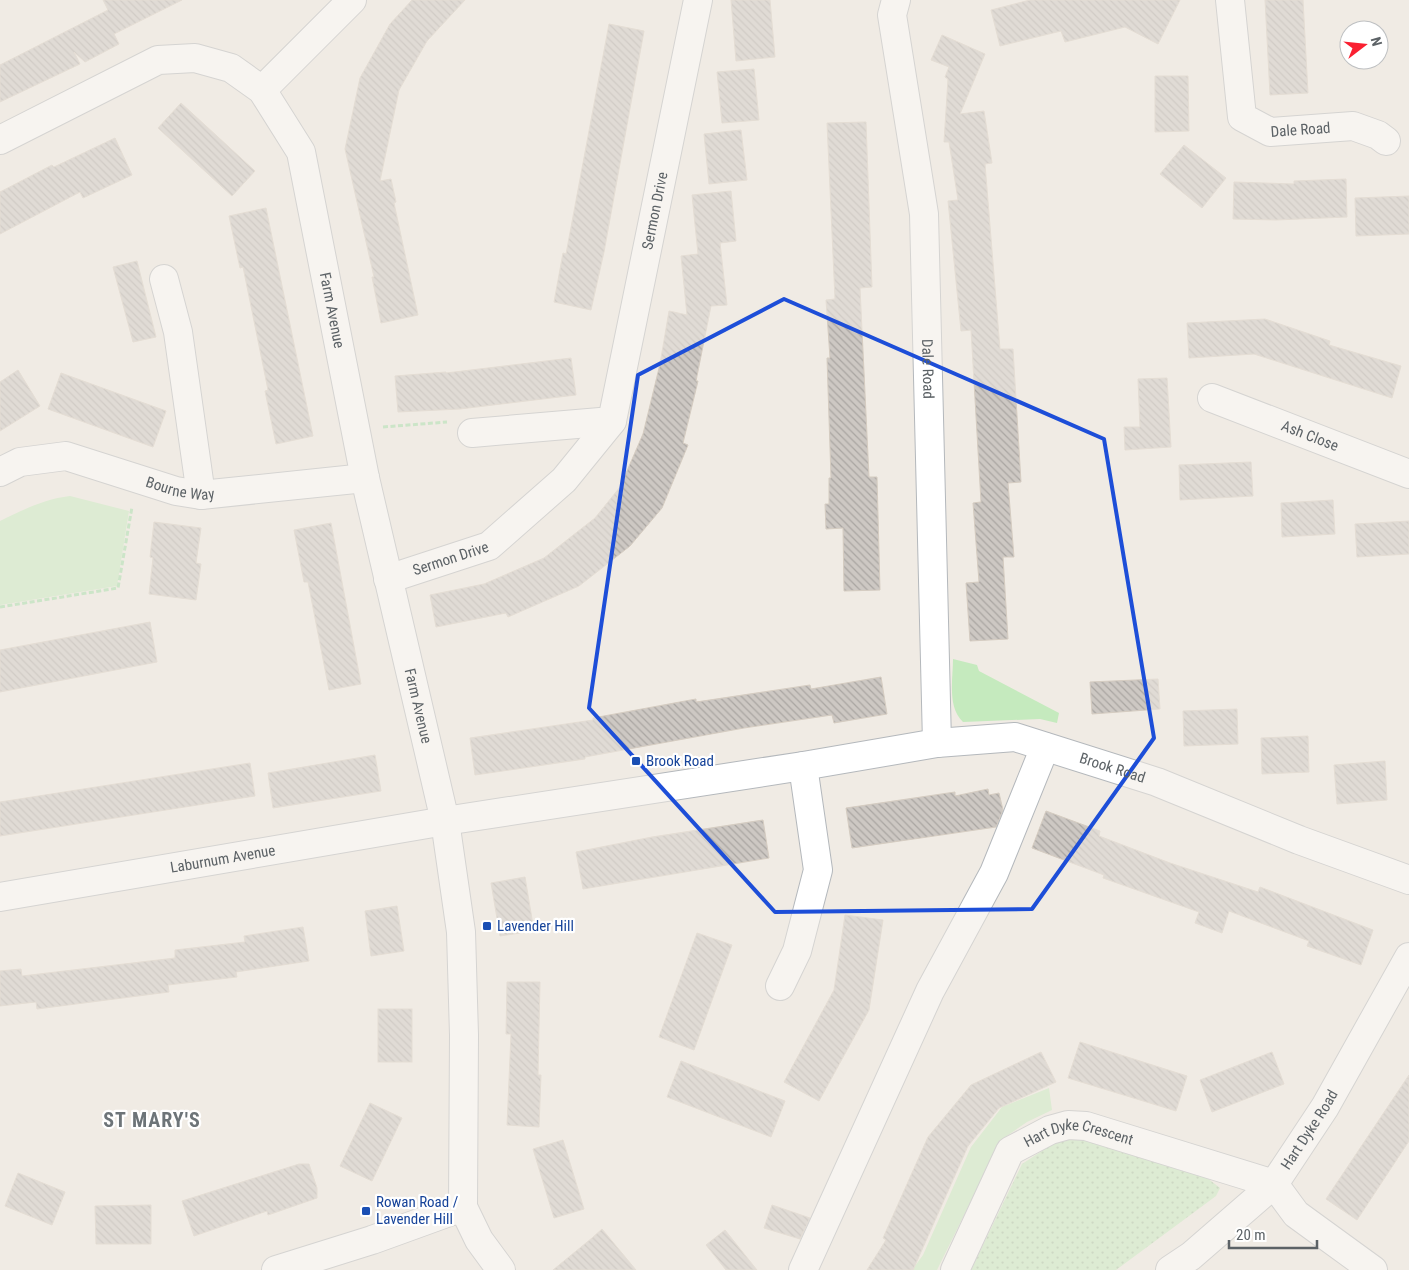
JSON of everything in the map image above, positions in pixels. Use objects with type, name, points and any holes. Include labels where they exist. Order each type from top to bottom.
[{"type":"street","points":[[262,90],[352,0]]},
{"type":"street","name":"Sermon Drive","points":[[388,579],[489,546],[564,480],[612,421],[698,0]]},
{"type":"street","name":"Dale Road","points":[[896,0],[892,15],[924,214],[936,743]]},
{"type":"street","name":"Dale Road","points":[[1230,0],[1242,117],[1270,132],[1353,126],[1378,135],[1386,141]]},
{"type":"street","name":"Farm Avenue","points":[[0,140],[158,60],[195,58],[222,65],[231,68],[262,90],[301,152],[357,428],[365,478],[445,821]]},
{"type":"street","points":[[164,279],[178,332],[201,495]]},
{"type":"street","name":"Ash Close","points":[[1212,398],[1409,474]]},
{"type":"street","points":[[472,433],[612,421]]},
{"type":"street","name":"Bourne Way","points":[[0,472],[20,462],[66,456],[137,480],[176,491],[201,495],[365,478]]},
{"type":"street","name":"Brook Road","points":[[445,821],[803,766],[936,743],[1015,737],[1157,782],[1299,840],[1409,880]]},
{"type":"street","points":[[803,1270],[930,991],[994,873],[1045,747]]},
{"type":"street","points":[[780,986],[797,951],[818,870],[803,766]]},
{"type":"street","points":[[445,821],[461,932],[464,1035],[463,1207],[479,1240],[501,1270]]},
{"type":"street","name":"Laburnum Avenue","points":[[0,897],[445,821]]},
{"type":"street","name":"Hart Dyke Road","points":[[1170,1270],[1191,1256],[1274,1184],[1325,1107],[1409,957]]},
{"type":"street","name":"Hart Dyke Crescent","points":[[955,1270],[1010,1151],[1050,1130],[1068,1125],[1086,1126],[1274,1184]]},
{"type":"street","points":[[1274,1184],[1296,1214],[1373,1270]]},
{"type":"street","points":[[287,1268],[463,1207]]},
{"type":"path","points":[[357,428],[472,421],[472,433]]},
{"type":"path","points":[[0,607],[118,588],[137,480]]},
{"type":"highlighted area","points":[[784,299],[1104,439],[1154,738],[1032,909],[775,912],[589,708],[638,375]]},
{"type":"green space","points":[[70,496],[129,511],[117,586],[0,605],[0,521],[42,502]]},
{"type":"green space","points":[[953,659],[977,665],[979,671],[1059,713],[1057,723],[1040,719],[963,722],[958,716],[953,701]]},
{"type":"green space","points":[[1049,1088],[1052,1110],[1027,1122],[1001,1140],[937,1270],[912,1270],[923,1255],[971,1147],[1002,1107]]},
{"type":"green space","points":[[1072,1139],[1089,1140],[1206,1177],[1220,1188],[1216,1196],[1116,1270],[971,1270],[1022,1164],[1054,1143]]},
{"type":"building","points":[[103,0],[182,0],[114,34],[119,44],[85,62],[74,52],[80,64],[0,102],[0,65],[108,10]]},
{"type":"building","points":[[412,0],[465,0],[427,41],[399,90],[380,181],[391,179],[396,202],[394,203],[418,315],[381,323],[372,277],[374,277],[345,149],[360,78],[390,24]]},
{"type":"building","points":[[731,0],[770,0],[775,57],[736,61]]},
{"type":"building","points":[[1030,0],[1180,0],[1158,44],[1125,27],[1065,42],[1061,31],[1000,46],[991,10]]},
{"type":"building","points":[[1265,0],[1303,0],[1308,93],[1270,95]]},
{"type":"building","points":[[609,24],[644,31],[604,252],[591,310],[554,302],[563,253],[566,254]]},
{"type":"building","points":[[942,35],[985,54],[960,114],[984,111],[992,163],[985,164],[1000,349],[1013,349],[1021,482],[1008,483],[1014,557],[1003,557],[1008,639],[970,641],[966,583],[979,582],[973,503],[981,502],[971,330],[961,331],[948,201],[958,200],[949,142],[944,142],[948,79],[945,77],[949,67],[931,60]]},
{"type":"building","points":[[754,69],[759,120],[722,123],[717,72]]},
{"type":"building","points":[[1155,76],[1188,76],[1189,131],[1155,132]]},
{"type":"building","points":[[181,103],[255,171],[232,196],[158,128]]},
{"type":"building","points":[[866,122],[872,287],[860,288],[869,477],[877,477],[880,590],[844,591],[843,528],[826,529],[825,504],[829,504],[829,478],[831,478],[827,358],[830,358],[826,300],[835,299],[827,123]]},
{"type":"building","points":[[741,130],[747,180],[709,184],[704,134]]},
{"type":"building","points":[[115,138],[132,175],[83,198],[80,192],[0,234],[0,192],[52,165],[54,167]]},
{"type":"building","points":[[1184,145],[1226,178],[1202,208],[1160,174]]},
{"type":"building","points":[[1346,179],[1347,217],[1276,220],[1233,219],[1234,182],[1294,184],[1294,181]]},
{"type":"building","points":[[731,191],[736,241],[720,243],[727,305],[711,306],[696,381],[698,381],[683,443],[688,445],[662,508],[630,546],[579,586],[508,617],[506,613],[436,627],[430,595],[484,584],[544,558],[595,518],[620,487],[643,434],[660,364],[669,311],[687,315],[681,256],[698,254],[692,195]]},
{"type":"building","points":[[1409,196],[1409,234],[1356,236],[1355,198]]},
{"type":"building","points":[[266,208],[313,436],[276,444],[265,391],[268,390],[243,267],[240,268],[229,216]]},
{"type":"building","points":[[137,261],[156,337],[133,342],[113,267]]},
{"type":"building","points":[[1265,319],[1330,341],[1329,345],[1401,366],[1392,398],[1254,354],[1189,358],[1187,323]]},
{"type":"building","points":[[571,358],[576,395],[460,409],[398,412],[395,376],[446,373]]},
{"type":"building","points":[[18,370],[40,406],[0,431],[0,382]]},
{"type":"building","points":[[61,373],[166,411],[153,447],[48,409]]},
{"type":"building","points":[[1167,378],[1171,447],[1125,450],[1124,427],[1140,427],[1138,379]]},
{"type":"building","points":[[1251,462],[1253,496],[1180,500],[1179,465]]},
{"type":"building","points":[[1333,500],[1335,534],[1282,537],[1281,503]]},
{"type":"building","points":[[1409,521],[1409,554],[1357,557],[1355,524]]},
{"type":"building","points":[[154,522],[201,528],[196,563],[201,564],[196,600],[149,594],[153,558],[150,557]]},
{"type":"building","points":[[331,523],[361,684],[329,690],[308,582],[304,582],[294,530]]},
{"type":"building","points":[[150,622],[157,662],[0,692],[0,650]]},
{"type":"building","points":[[881,677],[887,714],[834,723],[832,715],[744,728],[585,757],[585,759],[475,775],[470,738],[593,720],[593,718],[696,699],[696,702],[810,685],[811,689]]},
{"type":"building","points":[[1158,679],[1160,709],[1092,714],[1090,682]]},
{"type":"building","points":[[1237,709],[1238,744],[1184,746],[1183,711]]},
{"type":"building","points":[[1308,736],[1309,772],[1262,774],[1261,738]]},
{"type":"building","points":[[375,755],[381,791],[273,808],[268,773]]},
{"type":"building","points":[[1385,761],[1387,800],[1337,804],[1334,765]]},
{"type":"building","points":[[250,763],[255,796],[0,836],[0,802]]},
{"type":"building","points":[[988,789],[989,795],[999,793],[1003,810],[996,827],[852,848],[846,808],[955,792],[955,796]]},
{"type":"building","points":[[1046,811],[1100,831],[1099,836],[1170,863],[1258,892],[1260,887],[1373,930],[1361,965],[1307,946],[1309,941],[1229,911],[1222,933],[1195,923],[1199,912],[1103,878],[1104,875],[1032,848]]},
{"type":"building","points":[[763,820],[769,858],[583,889],[576,852],[652,837]]},
{"type":"building","points":[[525,877],[534,931],[500,936],[491,883]]},
{"type":"building","points":[[397,906],[404,951],[371,956],[365,911]]},
{"type":"building","points":[[845,915],[883,920],[869,1010],[819,1101],[784,1082],[834,990]]},
{"type":"building","points":[[303,927],[309,961],[236,972],[237,977],[168,985],[169,992],[37,1009],[36,1002],[0,1006],[0,971],[21,969],[22,976],[175,958],[175,950],[245,942],[244,936]]},
{"type":"building","points":[[697,933],[732,945],[694,1050],[659,1037]]},
{"type":"building","points":[[507,982],[540,982],[538,1075],[541,1075],[539,1127],[507,1125],[511,1034],[506,1034]]},
{"type":"building","points":[[378,1009],[412,1009],[412,1062],[378,1062]]},
{"type":"building","points":[[1080,1042],[1187,1076],[1176,1111],[1068,1078]]},
{"type":"building","points":[[1041,1052],[1056,1082],[999,1108],[968,1146],[913,1270],[867,1270],[886,1240],[883,1238],[928,1137],[971,1085]]},
{"type":"building","points":[[1272,1052],[1284,1084],[1212,1112],[1200,1080]]},
{"type":"building","points":[[681,1061],[785,1101],[771,1137],[667,1097]]},
{"type":"building","points":[[1409,1075],[1409,1141],[1357,1220],[1326,1199]]},
{"type":"building","points":[[370,1103],[402,1118],[372,1181],[340,1166]]},
{"type":"building","points":[[563,1140],[584,1209],[554,1218],[533,1149]]},
{"type":"building","points":[[299,1164],[309,1164],[317,1188],[317,1198],[268,1215],[267,1211],[194,1236],[182,1201]]},
{"type":"building","points":[[18,1173],[65,1192],[52,1225],[5,1206]]},
{"type":"building","points":[[151,1205],[151,1244],[96,1244],[95,1206]]},
{"type":"building","points":[[772,1205],[810,1218],[800,1239],[764,1228]]},
{"type":"building","points":[[602,1229],[636,1270],[553,1270],[592,1238]]},
{"type":"building","points":[[725,1230],[757,1270],[726,1270],[706,1245]]},
{"type":"place","name":"Brook Road","points":[[636,761]]},
{"type":"place","name":"Lavender Hill","points":[[487,926]]},
{"type":"place","name":"Rowan Road / Lavender Hill","points":[[366,1211]]},
{"type":"district","name":"ST MARY'S","points":[[152,1120]]}]
